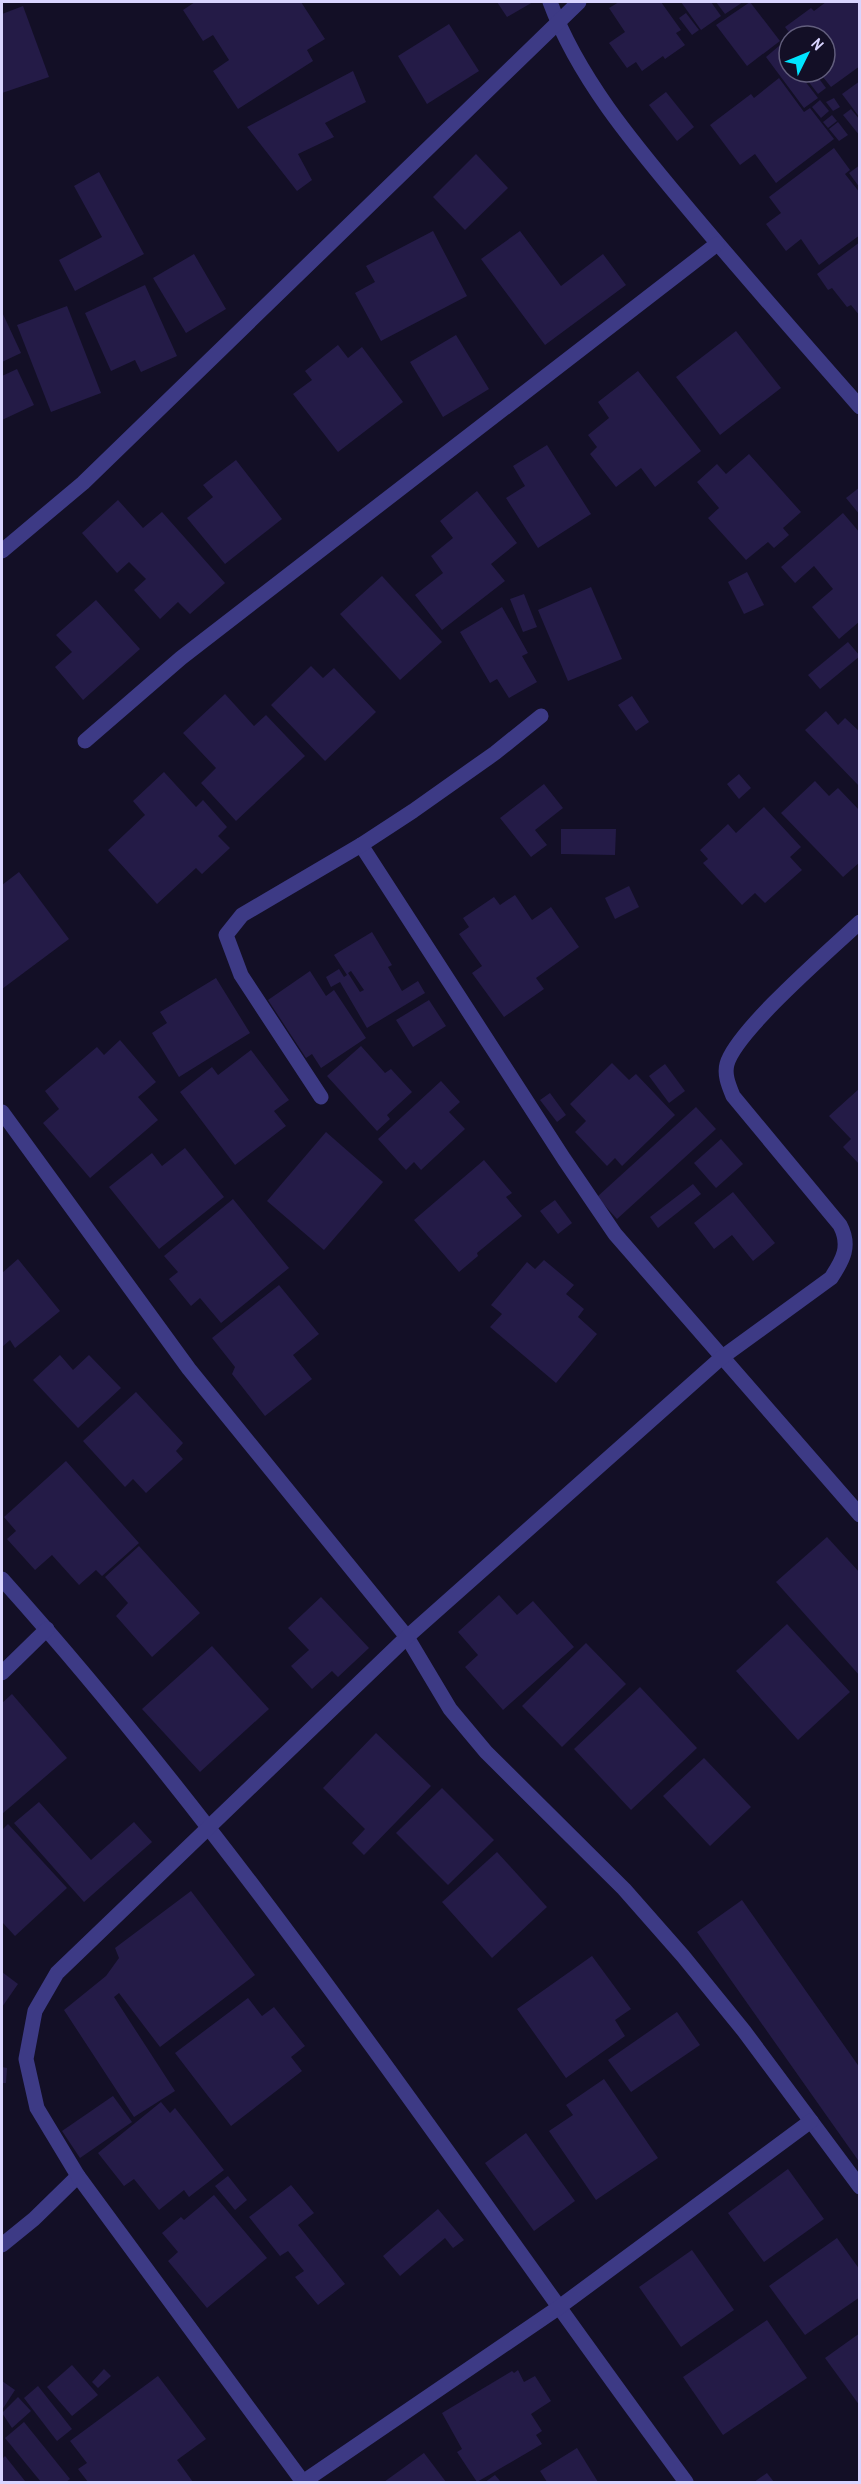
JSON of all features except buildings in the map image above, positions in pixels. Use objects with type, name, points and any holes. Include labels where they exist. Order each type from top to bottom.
[{"type":"street","points":[[550,2],[557,21],[592,83],[635,143],[717,244],[860,407]]},
{"type":"street","points":[[2,552],[92,475],[579,2]]},
{"type":"street","points":[[85,741],[181,658],[717,244]]},
{"type":"street","points":[[321,1097],[241,975],[226,935],[242,915],[361,845],[495,753],[541,716]]},
{"type":"street","points":[[361,845],[615,1234],[860,1515]]},
{"type":"street","points":[[811,2121],[558,2308],[303,2482],[78,2176],[37,2108],[26,2059],[35,2011],[57,1973],[210,1829],[407,1637],[721,1358],[831,1278],[843,1260],[847,1245],[840,1225],[733,1096],[727,1081],[726,1066],[741,1037],[860,922]]},
{"type":"street","points":[[2,1112],[189,1369],[407,1637],[450,1709],[486,1752],[624,1889],[683,1956],[860,2187]]},
{"type":"street","points":[[2,1579],[47,1629],[210,1829],[686,2482]]},
{"type":"street","points":[[2,1673],[47,1629]]},
{"type":"street","points":[[2,2245],[34,2219],[78,2176]]}]
